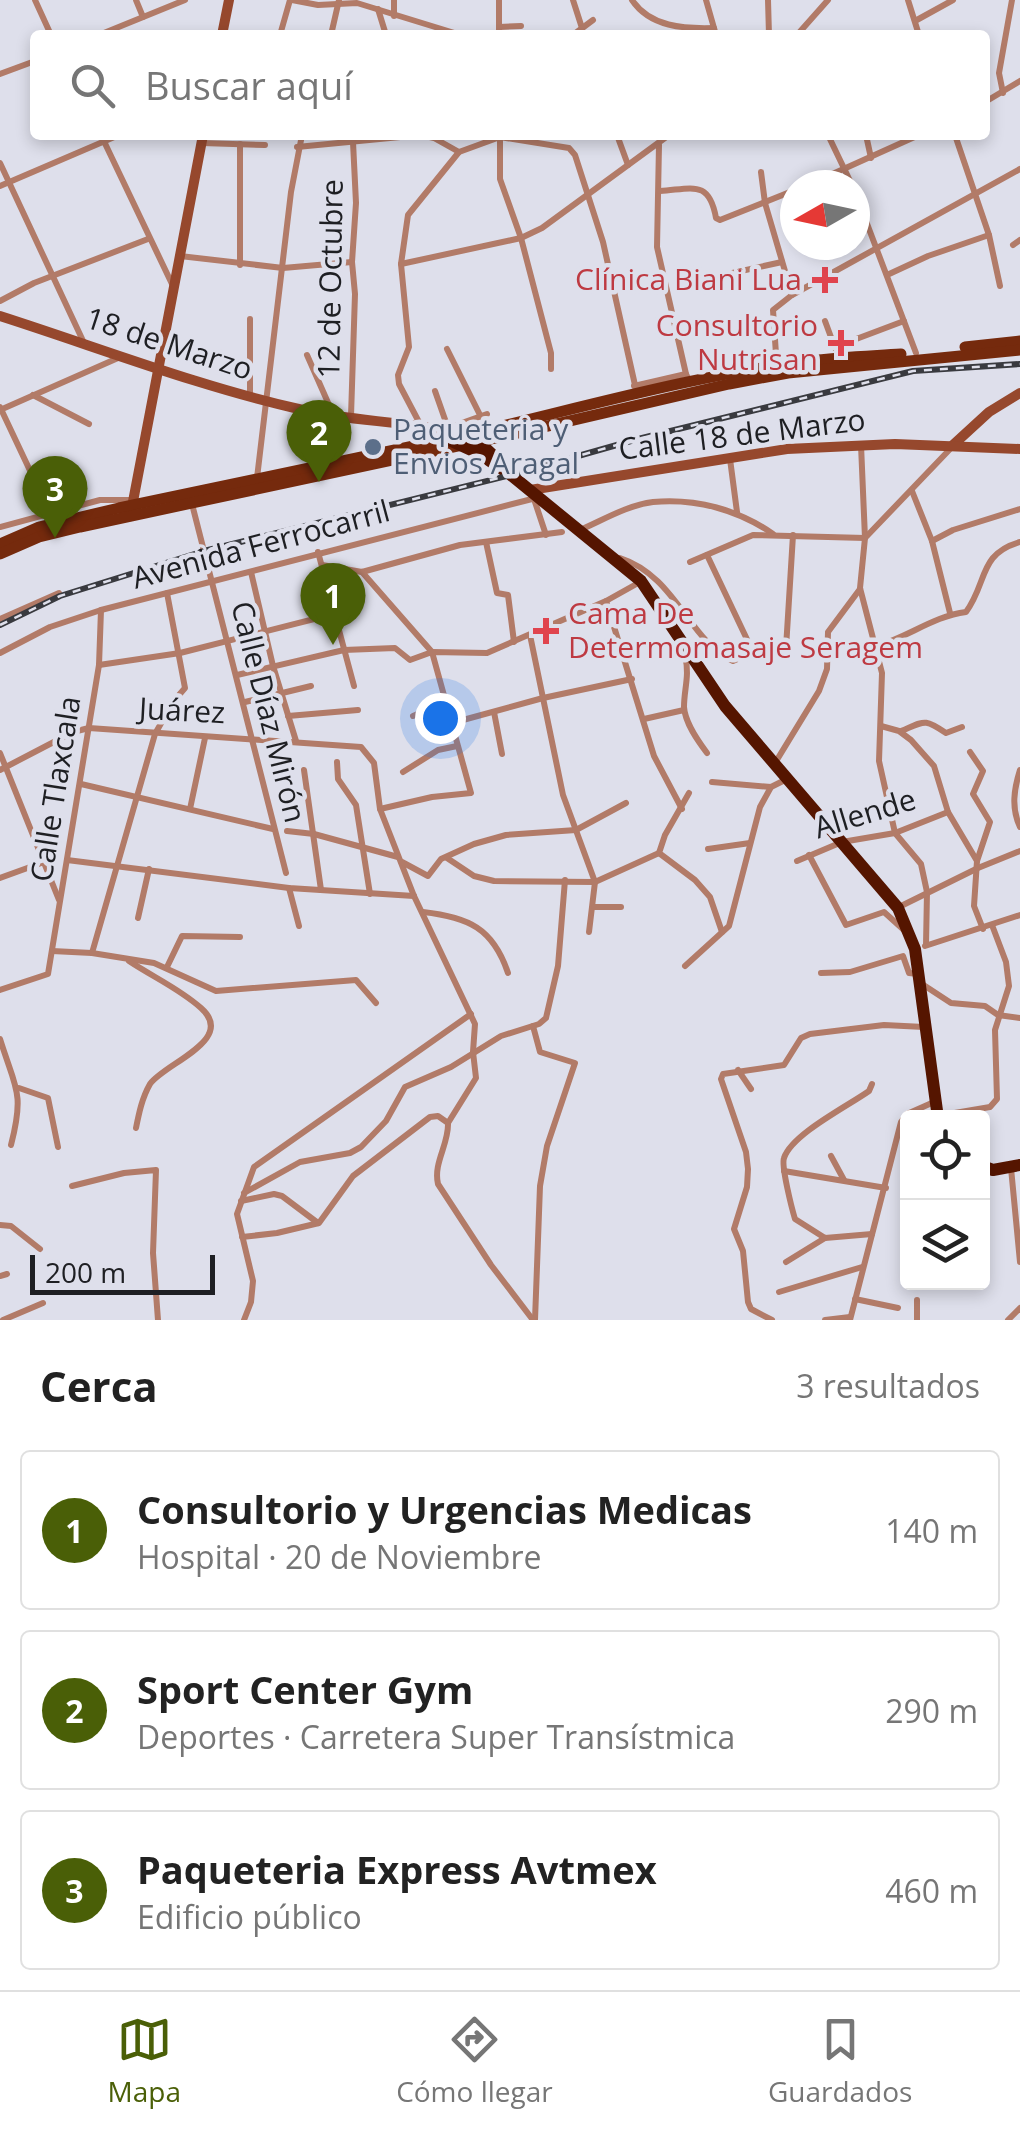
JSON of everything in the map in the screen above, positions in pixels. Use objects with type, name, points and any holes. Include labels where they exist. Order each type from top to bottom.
[{"type":"highway","points":[[453,436],[479,442],[534,496],[641,582],[726,706],[898,908],[920,947],[925,1027],[937,1110]]},
{"type":"highway","points":[[453,436],[511,475]]},
{"type":"highway","points":[[990,1169],[1016,1166]]},
{"type":"main road","points":[[223,30],[229,0]]},
{"type":"main road","points":[[132,507],[203,140]]},
{"type":"main road","name":"18 de Marzo","points":[[0,316],[159,370],[268,401],[334,415],[420,424],[453,436]]},
{"type":"main road","points":[[479,442],[838,358],[1020,341]]},
{"type":"main road","points":[[838,358],[1020,350]]},
{"type":"main road","points":[[0,554],[132,507],[192,504],[501,424],[624,398],[689,378],[777,370]]},
{"type":"main road","points":[[954,446],[989,412],[1020,393]]},
{"type":"main road","name":"Calle 18 de Marzo","points":[[534,496],[730,456],[787,449],[861,445],[1020,448]]},
{"type":"main road","points":[[0,540],[257,479],[288,478]]},
{"type":"street","points":[[35,0],[49,30]]},
{"type":"street","points":[[136,0],[143,18]]},
{"type":"street","points":[[112,30],[184,0]]},
{"type":"street","points":[[282,30],[291,0],[357,3],[443,30]]},
{"type":"street","points":[[394,0],[394,16]]},
{"type":"street","points":[[499,0],[499,30]]},
{"type":"street","points":[[573,0],[582,28]]},
{"type":"street","points":[[632,0],[636,8],[678,29],[690,30]]},
{"type":"street","points":[[706,0],[714,30]]},
{"type":"street","points":[[768,0],[769,30]]},
{"type":"street","points":[[801,30],[828,0]]},
{"type":"street","points":[[908,0],[917,30]]},
{"type":"street","points":[[914,21],[953,0]]},
{"type":"street","points":[[1004,93],[999,73],[1012,0]]},
{"type":"street","points":[[332,30],[339,2]]},
{"type":"street","points":[[378,9],[384,30]]},
{"type":"street","points":[[579,30],[593,20]]},
{"type":"street","points":[[503,30],[521,26]]},
{"type":"street","points":[[0,74],[30,62]]},
{"type":"street","points":[[990,100],[1020,81]]},
{"type":"street","points":[[0,186],[98,140]]},
{"type":"street","points":[[103,140],[175,290]]},
{"type":"street","points":[[210,140],[265,144]]},
{"type":"street","points":[[257,479],[300,140]]},
{"type":"street","points":[[297,147],[373,140]]},
{"type":"street","points":[[433,140],[459,152]]},
{"type":"street","points":[[420,424],[399,384],[398,374],[409,346],[401,264],[408,215],[459,152],[490,140]]},
{"type":"street","points":[[500,140],[500,179],[521,238],[551,369]]},
{"type":"street","points":[[523,140],[569,148],[575,154],[606,253],[635,384]]},
{"type":"street","points":[[619,140],[628,165]]},
{"type":"street","points":[[401,264],[521,238],[542,228],[663,140]]},
{"type":"street","points":[[831,140],[846,169],[909,140]]},
{"type":"street","points":[[867,140],[872,158]]},
{"type":"street","points":[[957,140],[989,235],[1000,286]]},
{"type":"street","name":"12 de Octubre","points":[[351,416],[356,203],[353,142]]},
{"type":"street","points":[[240,144],[240,265]]},
{"type":"street","points":[[624,398],[635,384],[689,378],[657,247],[659,144]]},
{"type":"street","points":[[0,163],[84,343]]},
{"type":"street","points":[[777,370],[772,317],[774,310],[792,295],[1020,169]]},
{"type":"street","points":[[761,172],[765,203],[792,295]]},
{"type":"street","points":[[660,191],[705,191],[720,220],[780,196]]},
{"type":"street","points":[[870,230],[916,353]]},
{"type":"street","points":[[888,275],[989,235]]},
{"type":"street","points":[[0,301],[148,239]]},
{"type":"street","points":[[180,256],[283,268],[352,262]]},
{"type":"street","points":[[714,276],[782,262]]},
{"type":"street","points":[[250,319],[250,395]]},
{"type":"street","points":[[825,321],[838,358],[904,322]]},
{"type":"street","points":[[436,392],[453,436],[484,416],[447,349]]},
{"type":"street","points":[[306,355],[334,415]]},
{"type":"street","points":[[50,514],[0,409],[123,356]]},
{"type":"street","points":[[33,395],[89,424]]},
{"type":"street","points":[[861,445],[865,538],[860,588],[882,674],[879,761],[895,833],[921,864],[927,892],[920,947],[1019,918]]},
{"type":"street","points":[[690,562],[742,538],[774,534],[865,538],[954,446]]},
{"type":"street","points":[[730,456],[737,512]]},
{"type":"street","points":[[912,490],[932,542],[950,614]]},
{"type":"street","points":[[534,496],[546,535]]},
{"type":"street","name":"Avenida Ferrocarril","points":[[0,653],[50,628],[101,610],[534,496]]},
{"type":"street","points":[[0,527],[100,500],[132,507]]},
{"type":"street","points":[[580,530],[652,502],[714,506],[737,512],[774,534]]},
{"type":"street","name":"Calle Díaz Mirón","points":[[192,504],[286,873]]},
{"type":"street","points":[[932,542],[954,530],[1020,509]]},
{"type":"street","points":[[322,565],[362,572],[460,545],[562,532]]},
{"type":"street","points":[[611,555],[630,561],[653,576],[712,646],[730,660],[752,652],[786,648],[794,535]]},
{"type":"street","points":[[486,542],[497,594],[508,595],[514,642]]},
{"type":"street","points":[[877,646],[904,638],[950,614],[966,612],[974,602],[992,555],[1020,542]]},
{"type":"street","points":[[318,552],[354,686]]},
{"type":"street","points":[[708,555],[752,652]]},
{"type":"street","points":[[251,572],[280,694],[296,741]]},
{"type":"street","points":[[362,572],[432,652],[471,793],[380,809],[414,896],[475,1024],[476,1078],[448,1122],[448,1138],[436,1174],[438,1184],[491,1265],[534,1320]]},
{"type":"street","points":[[237,675],[344,650],[395,648],[410,660],[432,652],[486,653],[641,582]]},
{"type":"street","points":[[775,763],[819,692],[826,669],[828,632],[860,588]]},
{"type":"street","points":[[0,619],[59,593]]},
{"type":"street","points":[[92,954],[155,734],[185,688],[167,593]]},
{"type":"street","points":[[606,601],[654,756],[682,809]]},
{"type":"street","name":"Calle Tlaxcala","points":[[0,990],[48,974],[99,665],[101,610]]},
{"type":"street","points":[[99,665],[180,652],[334,614]]},
{"type":"street","points":[[530,635],[557,773],[595,882],[589,932]]},
{"type":"street","points":[[684,648],[688,674],[684,710],[695,737],[707,753]]},
{"type":"street","points":[[452,723],[632,679]]},
{"type":"street","points":[[244,702],[312,686]]},
{"type":"street","points":[[413,716],[446,702]]},
{"type":"street","points":[[288,716],[358,710]]},
{"type":"street","points":[[644,718],[684,710]]},
{"type":"street","points":[[494,712],[502,754]]},
{"type":"street","points":[[900,732],[925,722],[934,722],[946,733],[962,726]]},
{"type":"street","points":[[880,726],[900,732],[934,766],[948,812],[978,864]]},
{"type":"street","points":[[3,769],[73,732],[89,728]]},
{"type":"street","name":"Juárez","points":[[89,728],[360,747],[374,763],[380,809]]},
{"type":"street","points":[[190,810],[205,738]]},
{"type":"street","name":"Juárez","points":[[258,757],[265,744],[273,740]]},
{"type":"street","points":[[403,772],[438,750],[456,746]]},
{"type":"street","points":[[970,752],[983,766],[973,794],[990,822],[973,890],[974,906],[983,929]]},
{"type":"street","points":[[0,753],[3,769],[60,901]]},
{"type":"street","points":[[337,762],[338,779],[356,805],[370,894]]},
{"type":"street","points":[[304,770],[321,890]]},
{"type":"street","points":[[1020,770],[1014,800],[1020,827]]},
{"type":"street","points":[[712,782],[771,787],[788,778]]},
{"type":"street","points":[[81,784],[273,829]]},
{"type":"street","points":[[685,966],[730,926],[760,807],[771,787]]},
{"type":"street","points":[[446,857],[474,876],[494,881],[595,882],[659,852],[689,792]]},
{"type":"street","points":[[288,831],[314,834],[400,859],[425,876],[436,862],[502,836],[576,830],[626,802]]},
{"type":"street","name":"Allende","points":[[797,861],[842,842],[895,833],[948,812]]},
{"type":"street","points":[[708,849],[750,844]]},
{"type":"street","points":[[659,852],[710,897],[722,932]]},
{"type":"street","points":[[898,908],[978,864],[1020,852]]},
{"type":"street","points":[[808,856],[846,925],[884,912],[909,933]]},
{"type":"street","points":[[67,860],[289,888],[414,896]]},
{"type":"street","points":[[0,878],[44,862]]},
{"type":"street","points":[[138,918],[149,869]]},
{"type":"street","points":[[242,1197],[300,1162],[350,1153],[361,1147],[386,1122],[405,1087],[451,1067],[501,1036],[546,1018],[556,978],[565,880]]},
{"type":"street","points":[[289,888],[299,926]]},
{"type":"street","points":[[594,907],[621,907]]},
{"type":"street","points":[[422,912],[466,921],[486,933],[502,953],[508,973]]},
{"type":"street","points":[[950,1110],[990,1107],[997,1099],[995,1040],[1008,986],[1006,962],[992,925]]},
{"type":"street","points":[[168,967],[182,936],[240,937]]},
{"type":"street","points":[[52,951],[168,967],[216,991],[356,980],[376,1003]]},
{"type":"street","points":[[821,973],[850,972],[903,956],[910,973],[950,1003],[985,1006],[998,1015],[1020,1018]]},
{"type":"street","points":[[124,958],[205,1011],[211,1026],[208,1038],[188,1056],[164,1069],[151,1084],[141,1104],[136,1128]]},
{"type":"street","points":[[244,1320],[253,1281],[237,1214],[250,1173],[259,1162],[336,1112],[399,1062],[471,1014]]},
{"type":"street","points":[[772,1320],[751,1309],[748,1302],[743,1251],[734,1229],[747,1187],[746,1152],[721,1079],[727,1071],[784,1065],[806,1035],[884,1025],[925,1027]]},
{"type":"street","points":[[532,1026],[540,1052],[574,1062],[540,1186],[534,1320]]},
{"type":"street","points":[[0,1039],[19,1088],[12,1145]]},
{"type":"street","points":[[738,1070],[750,1089]]},
{"type":"street","points":[[825,1238],[794,1220],[783,1160],[796,1142],[869,1091],[872,1084]]},
{"type":"street","points":[[19,1088],[48,1098],[58,1147]]},
{"type":"street","points":[[242,1237],[277,1234],[319,1223],[353,1176],[430,1116],[448,1122]]},
{"type":"street","points":[[825,1320],[850,1318],[900,1126]]},
{"type":"street","points":[[831,1156],[844,1181]]},
{"type":"street","points":[[1016,1166],[1020,1262]]},
{"type":"street","points":[[72,1186],[93,1184],[124,1173],[156,1170],[152,1253],[158,1320]]},
{"type":"street","points":[[784,1170],[886,1188]]},
{"type":"street","points":[[242,1197],[282,1196],[319,1223]]},
{"type":"street","points":[[0,1224],[11,1226],[40,1249]]},
{"type":"street","points":[[786,1262],[825,1238],[872,1234]]},
{"type":"street","points":[[779,1292],[862,1267]]},
{"type":"street","points":[[854,1299],[898,1308]]},
{"type":"street","points":[[917,1300],[917,1320]]},
{"type":"street","points":[[4,1320],[42,1303]]},
{"type":"street","points":[[1008,1320],[1020,1308]]},
{"type":"railway","points":[[0,625],[60,596],[204,551],[511,475],[638,439],[913,371],[1020,364]]},
{"type":"place","name":"Clínica Biani Lua","points":[[825,280]]},
{"type":"place","name":"Consultorio Nutrisan","points":[[841,343]]},
{"type":"place","name":"Paqueteria y Envios Aragal","points":[[373,447]]},
{"type":"place","name":"Sport Center Gym","points":[[319,482]]},
{"type":"place","name":"Paqueteria Express Avtmex","points":[[55,538]]},
{"type":"place","name":"Cama De Determomasaje Seragem","points":[[546,631]]},
{"type":"place","name":"Consultorio y Urgencias Medicas","points":[[333,645]]}]
